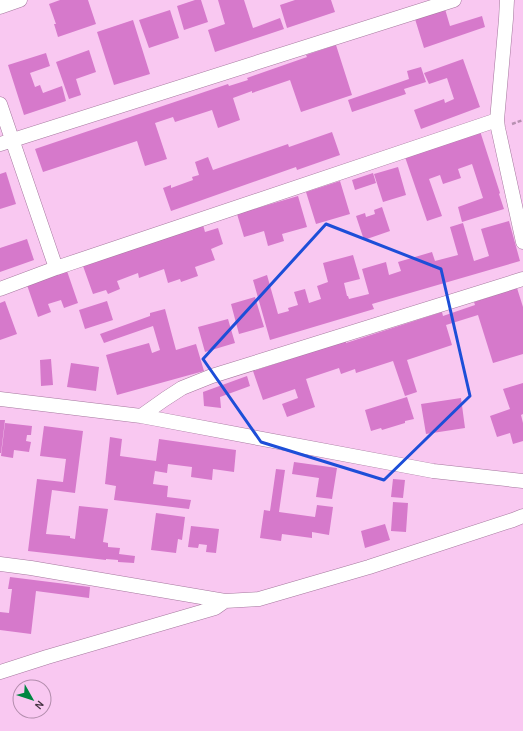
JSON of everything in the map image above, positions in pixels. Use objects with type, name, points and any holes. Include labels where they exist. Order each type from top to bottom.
[{"type":"street","points":[[0,7],[20,0]]},
{"type":"street","points":[[6,142],[454,0]]},
{"type":"street","points":[[507,0],[497,120],[523,242]]},
{"type":"street","points":[[0,104],[6,142],[56,268]]},
{"type":"street","points":[[0,289],[56,268],[497,120]]},
{"type":"street","points":[[141,416],[182,388],[212,376],[523,279]]},
{"type":"street","points":[[0,399],[141,416],[433,472],[523,481]]},
{"type":"street","points":[[0,564],[224,601],[259,599],[369,567],[523,516]]},
{"type":"street","points":[[0,672],[216,608],[224,601]]},
{"type":"highlighted area","points":[[326,224],[441,269],[470,396],[384,480],[261,442],[203,359]]},
{"type":"building","points":[[60,0],[88,0],[96,24],[58,37],[54,24],[56,24],[49,4]]},
{"type":"building","points":[[195,0],[201,0],[208,22],[184,30],[177,6]]},
{"type":"building","points":[[218,0],[244,0],[253,28],[280,18],[284,29],[215,52],[208,30],[225,24]]},
{"type":"building","points":[[295,0],[331,0],[335,12],[287,28],[280,5]]},
{"type":"building","points":[[445,9],[450,26],[482,16],[485,27],[424,48],[415,19]]},
{"type":"building","points":[[170,10],[179,38],[149,48],[139,20]]},
{"type":"building","points":[[133,20],[150,74],[114,85],[97,32]]},
{"type":"building","points":[[336,45],[352,95],[301,112],[290,80],[233,98],[240,120],[218,128],[212,110],[175,122],[173,117],[155,123],[167,159],[145,166],[137,141],[43,172],[35,149],[228,84],[229,86],[248,80],[247,78]]},
{"type":"building","points":[[89,50],[96,72],[76,79],[81,95],[69,99],[56,62]]},
{"type":"building","points":[[46,53],[50,66],[30,73],[35,87],[40,85],[43,93],[62,86],[66,101],[24,115],[8,65]]},
{"type":"building","points":[[463,59],[480,107],[421,129],[414,110],[444,99],[445,103],[454,99],[447,78],[429,84],[424,73]]},
{"type":"building","points":[[421,67],[426,82],[404,89],[406,94],[352,112],[348,100],[409,79],[407,71]]},
{"type":"building","points":[[480,131],[504,209],[462,222],[458,207],[483,198],[472,164],[458,169],[461,178],[443,184],[440,175],[429,179],[442,216],[427,221],[405,157]]},
{"type":"building","points":[[332,132],[340,155],[297,170],[296,167],[171,211],[163,188],[171,185],[171,188],[193,180],[192,177],[199,175],[195,162],[208,157],[213,170],[288,144],[289,147]]},
{"type":"building","points":[[398,167],[406,195],[383,202],[374,174]]},
{"type":"building","points":[[6,172],[16,204],[0,209],[0,174]]},
{"type":"building","points":[[373,173],[376,183],[355,190],[352,180]]},
{"type":"building","points":[[340,181],[350,214],[316,224],[306,192]]},
{"type":"building","points":[[298,196],[307,227],[282,234],[284,241],[268,246],[264,231],[244,237],[237,214]]},
{"type":"building","points":[[382,207],[390,231],[364,240],[356,216],[365,213],[366,217],[375,214],[374,210]]},
{"type":"building","points":[[509,221],[520,261],[372,304],[374,309],[270,340],[253,280],[267,275],[278,314],[289,311],[288,308],[298,305],[294,292],[305,289],[309,303],[321,299],[317,286],[328,282],[323,263],[353,255],[360,279],[344,283],[349,299],[369,294],[362,269],[386,262],[389,275],[401,271],[398,262],[432,252],[435,261],[458,255],[450,227],[463,223],[474,261],[489,256],[481,229]]},
{"type":"building","points":[[203,225],[205,232],[218,228],[223,244],[211,249],[215,260],[195,267],[198,276],[181,282],[180,279],[168,283],[164,269],[139,278],[138,273],[117,281],[120,289],[108,294],[106,290],[93,294],[83,266]]},
{"type":"building","points":[[27,239],[34,260],[0,272],[0,248]]},
{"type":"building","points":[[67,271],[78,303],[64,308],[61,300],[48,304],[51,312],[38,317],[27,285]]},
{"type":"building","points":[[517,288],[523,307],[523,354],[493,363],[478,315],[446,325],[452,345],[407,360],[417,392],[405,396],[393,361],[356,373],[355,369],[341,374],[339,368],[306,379],[315,407],[287,417],[282,404],[298,398],[295,389],[263,400],[253,371],[442,312],[443,316],[475,305],[474,302]]},
{"type":"building","points":[[255,297],[264,327],[239,334],[231,304]]},
{"type":"building","points":[[5,301],[17,334],[0,340],[0,303]]},
{"type":"building","points":[[107,301],[113,320],[85,329],[79,310]]},
{"type":"building","points":[[165,309],[176,350],[196,344],[204,371],[117,395],[106,355],[149,343],[152,353],[160,350],[153,326],[104,343],[100,334],[150,316],[150,313]]},
{"type":"building","points":[[228,319],[235,343],[205,352],[198,327]]},
{"type":"building","points":[[51,359],[53,385],[41,386],[40,360]]},
{"type":"building","points":[[71,363],[99,367],[96,391],[67,387]]},
{"type":"building","points":[[247,376],[250,386],[220,397],[221,408],[204,406],[203,392]]},
{"type":"building","points":[[523,383],[523,414],[521,415],[523,423],[523,441],[513,444],[510,433],[497,437],[490,416],[510,409],[503,389]]},
{"type":"building","points":[[407,397],[414,419],[382,430],[381,428],[371,431],[365,410]]},
{"type":"building","points":[[461,398],[465,428],[426,434],[421,404]]},
{"type":"building","points":[[0,420],[5,420],[1,453],[0,453]]},
{"type":"building","points":[[5,423],[32,426],[31,435],[27,435],[26,441],[31,442],[29,452],[14,450],[13,458],[1,456]]},
{"type":"building","points":[[44,426],[83,431],[75,493],[52,490],[46,534],[70,536],[70,538],[75,539],[79,506],[108,509],[103,542],[108,543],[108,547],[120,548],[119,554],[135,556],[134,563],[28,551],[37,479],[63,482],[66,459],[40,456]]},
{"type":"building","points":[[110,437],[122,439],[120,456],[156,461],[159,439],[236,450],[234,472],[213,469],[212,480],[191,477],[192,467],[168,464],[167,473],[155,471],[153,484],[168,486],[167,497],[191,500],[189,509],[114,500],[116,486],[105,484]]},
{"type":"building","points":[[294,462],[337,468],[332,499],[316,497],[319,478],[292,474]]},
{"type":"building","points":[[276,469],[285,470],[279,512],[315,517],[317,505],[333,507],[329,535],[312,532],[312,538],[282,534],[281,541],[260,538],[264,510],[270,511]]},
{"type":"building","points":[[393,479],[405,480],[403,498],[391,497]]},
{"type":"building","points":[[393,502],[408,503],[406,532],[391,531]]},
{"type":"building","points":[[156,513],[185,517],[182,540],[178,539],[176,553],[151,550]]},
{"type":"building","points":[[385,524],[390,540],[365,548],[361,531]]},
{"type":"building","points":[[191,526],[219,529],[216,553],[206,552],[207,545],[199,544],[198,548],[188,547]]},
{"type":"building","points":[[10,577],[90,587],[89,598],[36,591],[31,634],[0,630],[0,612],[9,613],[12,589],[8,589]]}]
